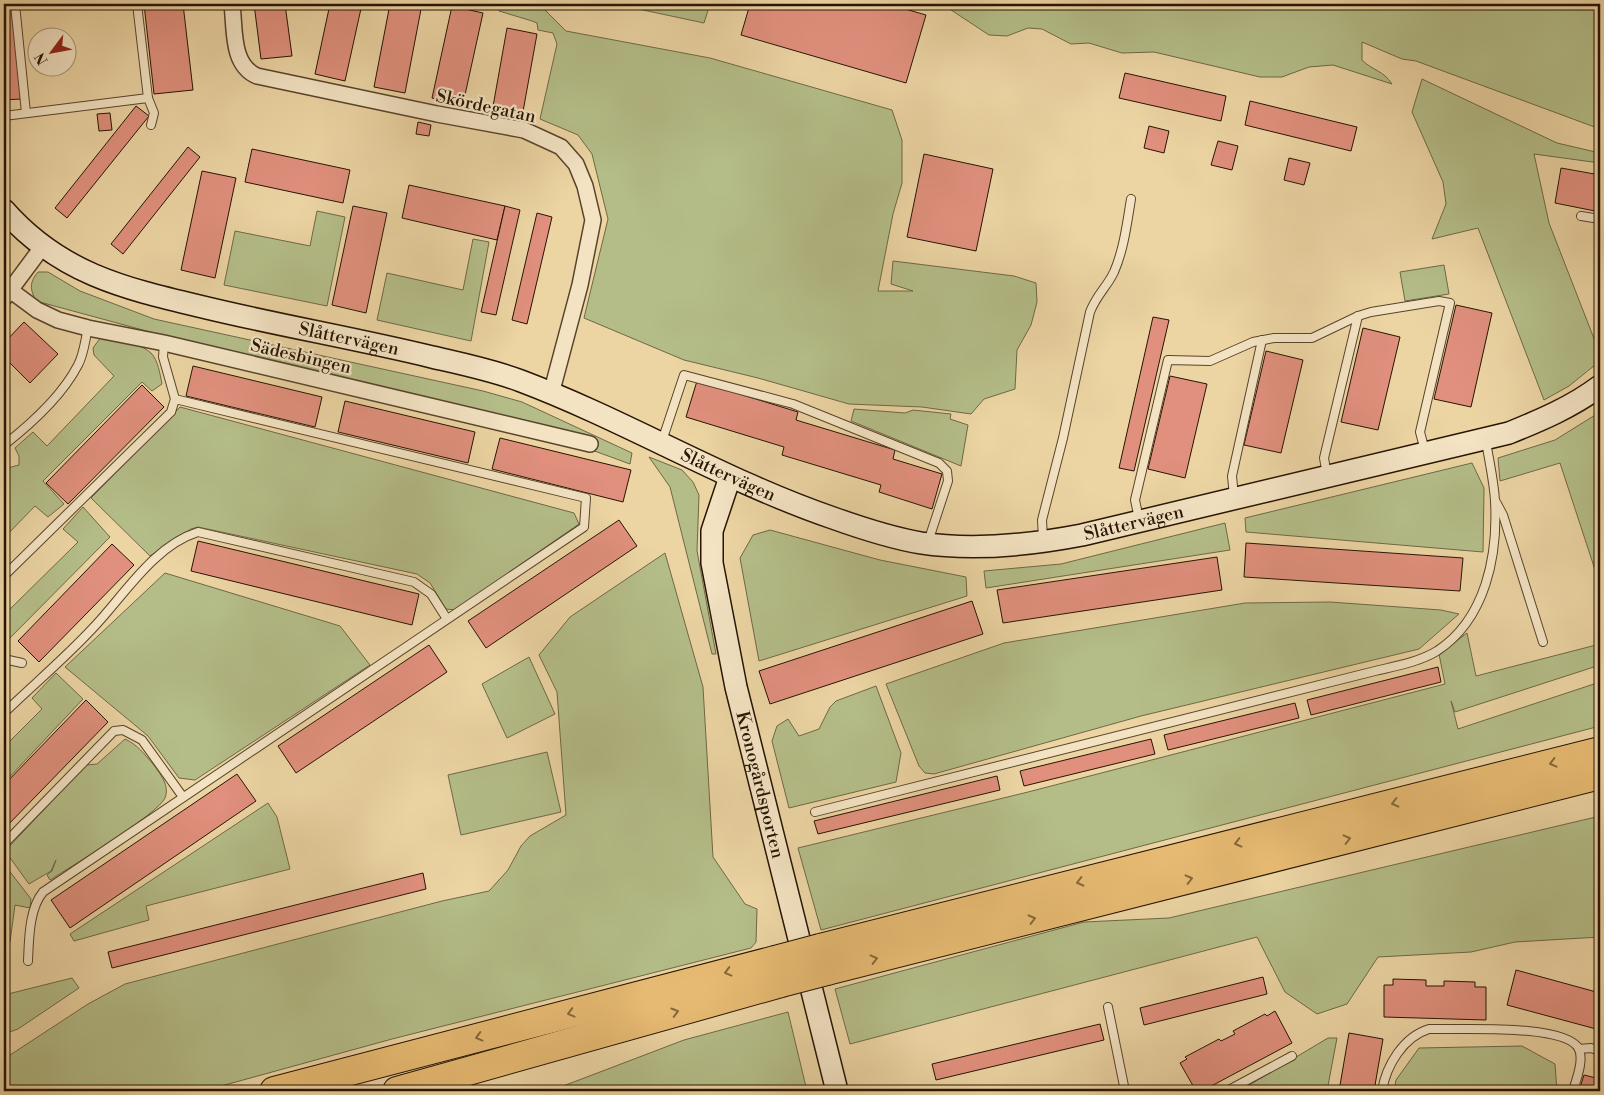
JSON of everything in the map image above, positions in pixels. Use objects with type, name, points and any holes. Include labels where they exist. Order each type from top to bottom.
[{"type":"highway","points":[[274,1091],[778,971],[1600,751]]},
{"type":"highway","points":[[823,959],[1600,775]]},
{"type":"highway","points":[[398,1091],[778,971]]},
{"type":"street","name":"Skördegatan","points":[[232,4],[238,60],[246,72],[257,76],[437,114],[524,130],[562,147],[576,164],[585,186],[593,220],[580,286],[551,394]]},
{"type":"street","name":"Slåttervägen","points":[[4,210],[43,246],[80,270],[110,284],[136,292],[284,326],[360,339],[490,371],[551,394],[730,477],[812,511],[868,530],[927,543],[999,546],[1043,543],[1327,478],[1509,433],[1548,417],[1584,398],[1600,386]]},
{"type":"street","name":"Sädesbingen","points":[[43,246],[7,294],[58,320],[164,343],[590,444]]},
{"type":"street","name":"Kronogårdsporten","points":[[730,477],[712,532],[712,563],[736,687],[837,1091]]},
{"type":"lane","points":[[15,4],[26,113]]},
{"type":"lane","points":[[137,4],[148,98],[154,114],[151,125]]},
{"type":"lane","points":[[4,116],[148,98]]},
{"type":"lane","points":[[1043,543],[1042,520],[1064,438],[1090,312],[1095,298],[1112,275],[1120,256],[1131,199]]},
{"type":"lane","points":[[1581,216],[1600,219]]},
{"type":"lane","points":[[1139,521],[1135,500],[1168,360],[1210,362],[1262,340],[1274,338],[1312,338],[1358,316],[1439,301],[1450,303],[1420,432],[1425,454]]},
{"type":"lane","points":[[1327,478],[1324,458],[1358,316]]},
{"type":"lane","points":[[4,445],[22,431],[67,384],[79,364],[88,328]]},
{"type":"lane","points":[[1235,499],[1232,476],[1262,340]]},
{"type":"lane","points":[[4,576],[171,412],[175,399],[163,357],[164,343]]},
{"type":"lane","points":[[661,444],[684,375],[794,404],[939,464],[947,471],[948,481],[927,543]]},
{"type":"lane","points":[[28,960],[34,909],[37,899],[43,892],[584,527],[586,498],[175,399]]},
{"type":"lane","points":[[815,812],[1376,671],[1413,661],[1436,651],[1469,620],[1485,589],[1494,543],[1495,502],[1486,439]]},
{"type":"lane","points":[[1495,502],[1503,515],[1543,642]]},
{"type":"lane","points":[[4,713],[93,628],[138,575],[173,546],[198,532],[414,582],[431,594],[447,619]]},
{"type":"lane","points":[[4,659],[22,663]]},
{"type":"lane","points":[[4,844],[114,731],[123,730],[142,740],[183,797]]},
{"type":"lane","points":[[1108,1007],[1125,1091]]},
{"type":"lane","points":[[1382,1091],[1390,1064],[1420,1032],[1429,1029],[1534,1031],[1567,1038],[1578,1049],[1580,1064],[1573,1091]]},
{"type":"lane","points":[[1578,1049],[1590,1048],[1600,1051]]},
{"type":"lane","points":[[1227,1091],[1292,1056]]},
{"type":"green space","points":[[501,4],[532,4],[542,7],[566,31],[710,58],[892,110],[902,140],[902,183],[893,214],[878,291],[913,291],[891,284],[893,261],[1014,276],[1036,283],[1037,302],[1031,325],[1017,350],[1015,389],[984,399],[971,414],[922,407],[849,404],[758,378],[684,360],[584,318],[608,219],[592,154],[578,135],[540,119],[557,44],[553,33],[538,30],[537,23],[499,11]]},
{"type":"green space","points":[[615,4],[710,4],[704,23]]},
{"type":"green space","points":[[942,4],[1600,4],[1600,129],[1416,61],[1402,59],[1362,42],[1362,60],[1389,79],[1392,84],[1333,65],[1309,67],[1282,77],[1260,77],[1154,52],[1122,53],[1089,43],[1071,44],[1042,29],[1028,28],[1007,36],[989,35]]},
{"type":"green space","points":[[1422,79],[1557,143],[1600,153],[1600,163],[1534,154],[1549,223],[1600,354],[1600,361],[1569,386],[1544,400],[1478,228],[1432,239],[1446,204],[1443,182],[1412,112]]},
{"type":"green space","points":[[317,211],[345,217],[327,306],[224,285],[235,231],[310,246]]},
{"type":"green space","points":[[473,239],[489,242],[471,341],[377,320],[387,273],[463,290]]},
{"type":"green space","points":[[1444,265],[1449,294],[1405,301],[1400,272]]},
{"type":"green space","points":[[38,272],[48,272],[80,291],[154,319],[483,391],[522,402],[632,453],[630,464],[499,416],[165,336],[36,301],[31,286]]},
{"type":"green space","points":[[101,337],[128,342],[146,349],[157,363],[162,384],[152,391],[142,382],[43,481],[64,504],[48,517],[35,506],[4,538],[4,469],[19,465],[19,456],[15,448],[33,432],[47,446],[114,376],[94,355],[93,348]]},
{"type":"green space","points":[[180,407],[574,513],[579,524],[455,610],[446,609],[430,583],[417,574],[198,527],[191,529],[150,556],[91,498]]},
{"type":"green space","points":[[854,409],[905,413],[913,410],[951,414],[950,419],[968,425],[961,466],[851,421]]},
{"type":"green space","points":[[1600,412],[1600,585],[1560,463],[1500,481],[1498,458],[1555,440]]},
{"type":"green space","points":[[649,457],[682,470],[693,482],[699,495],[697,551],[716,654],[712,654],[670,487]]},
{"type":"green space","points":[[1472,463],[1484,488],[1483,552],[1246,532],[1245,518]]},
{"type":"green space","points":[[83,507],[110,537],[4,644],[4,615],[78,542],[63,529]]},
{"type":"green space","points":[[1225,523],[1230,550],[986,588],[984,571],[1061,564]]},
{"type":"green space","points":[[770,530],[880,560],[966,577],[967,596],[759,661],[740,558],[753,535]]},
{"type":"green space","points":[[665,553],[703,687],[713,857],[745,904],[757,909],[756,942],[751,948],[392,1039],[203,1091],[4,1091],[4,1059],[88,1004],[125,984],[442,901],[489,891],[508,870],[521,846],[530,836],[566,815],[557,692],[539,655],[570,617]]},
{"type":"green space","points":[[165,573],[340,626],[370,665],[195,780],[179,778],[148,736],[65,667]]},
{"type":"green space","points":[[1330,602],[1441,610],[1459,614],[1419,649],[1141,716],[934,774],[925,773],[919,766],[886,684],[1004,643],[1245,603]]},
{"type":"green space","points":[[1467,633],[1476,676],[1600,644],[1600,665],[1455,712],[1451,701],[1458,729],[1600,682],[1600,726],[821,930],[798,848],[1028,792],[1445,684],[1439,654]]},
{"type":"green space","points":[[529,657],[555,714],[507,738],[482,684]]},
{"type":"green space","points":[[56,673],[83,699],[4,783],[4,747],[42,709],[32,698]]},
{"type":"green space","points":[[876,686],[901,753],[896,782],[789,808],[772,741],[777,726],[788,719],[799,736],[819,729],[830,707],[836,701]]},
{"type":"green space","points":[[125,739],[134,744],[159,772],[165,784],[165,798],[147,816],[50,880],[47,875],[52,871],[56,860],[51,871],[29,884],[5,851],[86,765],[97,764]]},
{"type":"green space","points":[[547,752],[561,812],[461,835],[448,775]]},
{"type":"green space","points":[[268,803],[277,817],[290,869],[146,906],[149,920],[74,941],[70,934]]},
{"type":"green space","points":[[1600,816],[1600,937],[1515,942],[1471,952],[1378,957],[1347,1004],[1317,1014],[1285,992],[1257,937],[850,1044],[835,989],[1084,922],[1169,918]]},
{"type":"green space","points":[[4,864],[31,899],[30,908],[15,905],[10,942],[4,944]]},
{"type":"green space","points":[[72,978],[79,988],[18,1029],[4,1034],[4,995]]},
{"type":"green space","points":[[788,1012],[807,1091],[550,1091],[684,1040]]},
{"type":"green space","points":[[1328,1038],[1337,1038],[1327,1091],[1247,1091],[1246,1087]]},
{"type":"green space","points":[[1522,1046],[1555,1064],[1557,1091],[1394,1091],[1396,1080],[1419,1048]]},
{"type":"building","points":[[4,4],[12,4],[21,99],[4,100]]},
{"type":"building","points":[[144,4],[183,4],[193,90],[154,94]]},
{"type":"building","points":[[254,4],[285,4],[292,56],[261,59]]},
{"type":"building","points":[[330,4],[362,4],[345,81],[315,74]]},
{"type":"building","points":[[390,4],[422,4],[405,93],[374,87]]},
{"type":"building","points":[[750,4],[888,4],[926,15],[906,83],[741,35]]},
{"type":"building","points":[[452,6],[483,13],[463,104],[432,98]]},
{"type":"building","points":[[507,28],[537,34],[522,117],[492,112]]},
{"type":"building","points":[[1125,73],[1226,96],[1221,121],[1119,98]]},
{"type":"building","points":[[1250,101],[1357,127],[1351,151],[1245,125]]},
{"type":"building","points":[[136,106],[149,116],[67,218],[55,208]]},
{"type":"building","points":[[110,113],[112,130],[99,131],[97,114]]},
{"type":"building","points":[[418,122],[431,125],[429,136],[416,134]]},
{"type":"building","points":[[1149,126],[1169,131],[1164,153],[1144,148]]},
{"type":"building","points":[[1218,141],[1238,146],[1232,170],[1211,165]]},
{"type":"building","points":[[188,147],[200,157],[123,254],[111,244]]},
{"type":"building","points":[[252,149],[350,170],[343,203],[245,182]]},
{"type":"building","points":[[924,154],[993,169],[976,251],[907,237]]},
{"type":"building","points":[[1289,158],[1310,163],[1304,185],[1284,180]]},
{"type":"building","points":[[1561,168],[1600,175],[1600,212],[1555,203]]},
{"type":"building","points":[[202,171],[236,178],[215,278],[181,270]]},
{"type":"building","points":[[409,185],[505,206],[497,240],[402,218]]},
{"type":"building","points":[[353,206],[387,213],[366,313],[332,305]]},
{"type":"building","points":[[505,206],[520,210],[496,315],[481,312]]},
{"type":"building","points":[[537,213],[552,217],[527,324],[512,320]]},
{"type":"building","points":[[1456,305],[1492,313],[1471,407],[1434,399]]},
{"type":"building","points":[[1153,317],[1169,320],[1134,471],[1119,468]]},
{"type":"building","points":[[24,322],[58,354],[30,383],[4,357],[4,343]]},
{"type":"building","points":[[1363,328],[1400,337],[1378,430],[1341,422]]},
{"type":"building","points":[[1266,351],[1303,360],[1281,453],[1244,445]]},
{"type":"building","points":[[193,366],[322,397],[315,427],[186,396]]},
{"type":"building","points":[[1170,376],[1207,384],[1185,478],[1148,469]]},
{"type":"building","points":[[697,381],[798,412],[796,420],[895,450],[893,459],[942,474],[932,509],[879,492],[881,485],[782,455],[784,447],[686,417]]},
{"type":"building","points":[[142,385],[164,407],[68,504],[46,483]]},
{"type":"building","points":[[345,401],[475,432],[468,463],[338,432]]},
{"type":"building","points":[[500,438],[631,470],[623,502],[492,469]]},
{"type":"building","points":[[619,520],[637,546],[486,648],[468,621]]},
{"type":"building","points":[[198,541],[419,594],[412,625],[191,571]]},
{"type":"building","points":[[1246,543],[1463,558],[1460,591],[1244,577]]},
{"type":"building","points":[[112,544],[134,565],[39,662],[18,641]]},
{"type":"building","points":[[1217,557],[1222,590],[1003,623],[997,590]]},
{"type":"building","points":[[972,601],[983,634],[770,704],[759,671]]},
{"type":"building","points":[[429,645],[447,672],[296,773],[278,746]]},
{"type":"building","points":[[1438,667],[1441,682],[1311,715],[1307,700]]},
{"type":"building","points":[[86,700],[108,722],[4,829],[4,785]]},
{"type":"building","points":[[1295,703],[1299,718],[1168,750],[1164,735]]},
{"type":"building","points":[[1151,739],[1155,754],[1024,786],[1020,771]]},
{"type":"building","points":[[237,774],[256,801],[70,928],[51,900]]},
{"type":"building","points":[[997,776],[1000,790],[818,834],[814,821]]},
{"type":"building","points":[[423,873],[426,889],[112,968],[108,952]]},
{"type":"building","points":[[1516,970],[1600,993],[1600,1030],[1507,1005]]},
{"type":"building","points":[[1263,977],[1267,994],[1144,1025],[1140,1008]]},
{"type":"building","points":[[1393,979],[1426,980],[1426,986],[1444,986],[1444,981],[1475,982],[1475,987],[1486,987],[1486,1020],[1384,1017],[1384,985],[1393,985]]},
{"type":"building","points":[[1275,1011],[1292,1043],[1202,1091],[1196,1091],[1180,1063],[1187,1059],[1185,1057],[1219,1039],[1221,1041],[1235,1034],[1233,1031],[1265,1014],[1267,1016]]},
{"type":"building","points":[[1100,1024],[1104,1040],[936,1080],[932,1064]]},
{"type":"building","points":[[1349,1033],[1383,1039],[1374,1091],[1339,1091]]},
{"type":"building","points":[[1584,1075],[1600,1079],[1600,1091],[1579,1091]]}]
